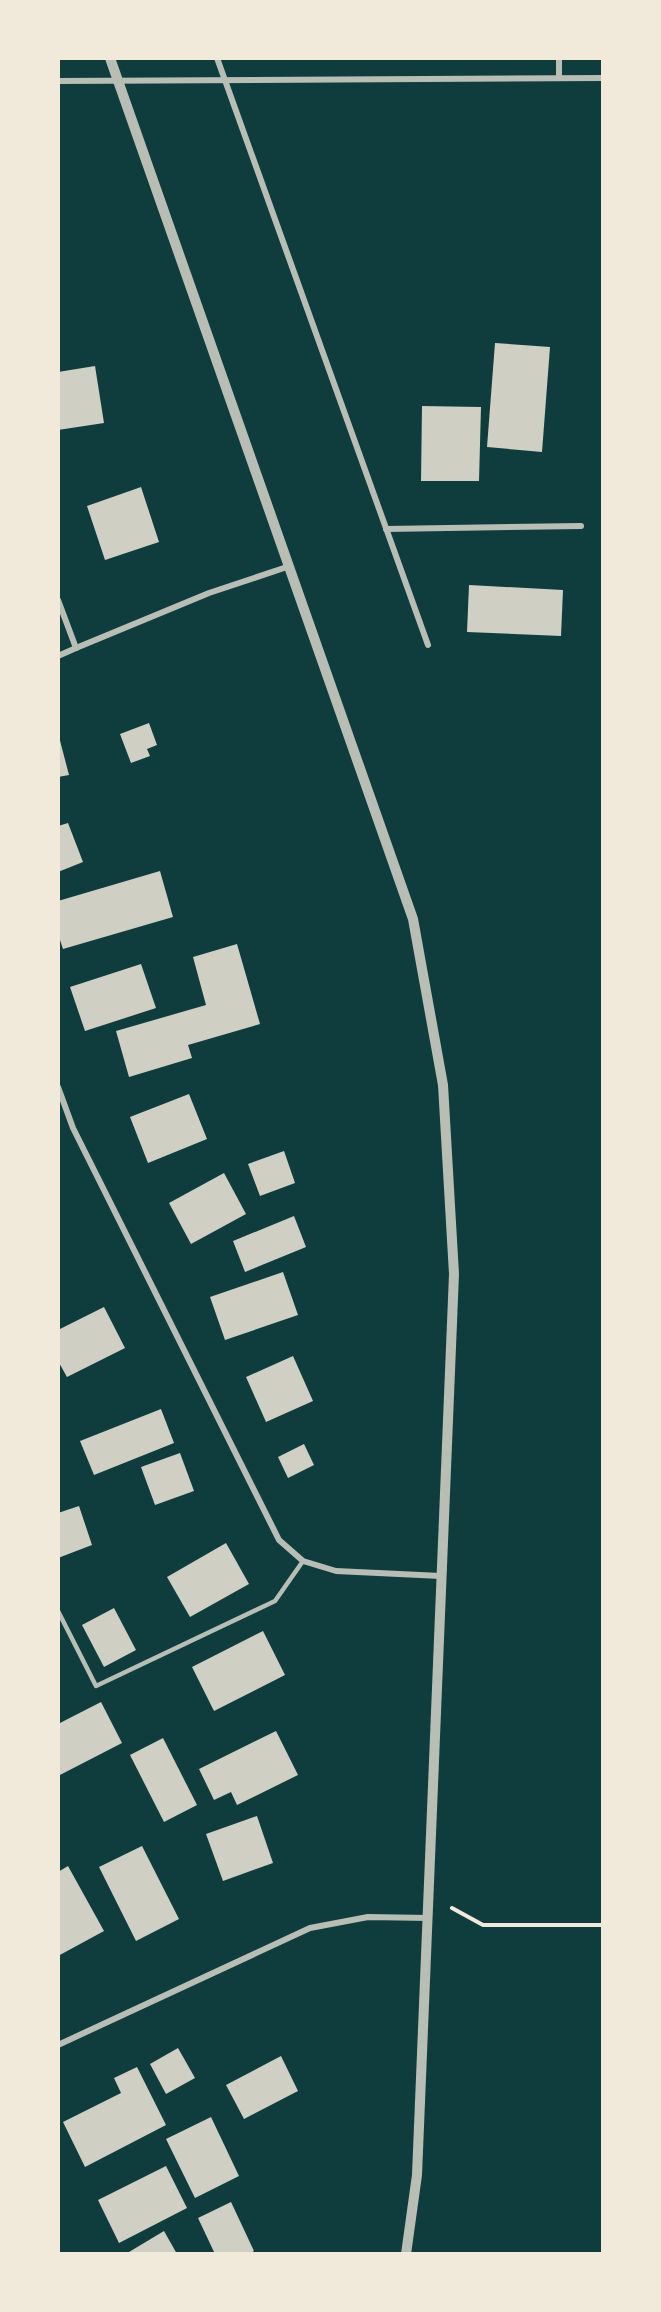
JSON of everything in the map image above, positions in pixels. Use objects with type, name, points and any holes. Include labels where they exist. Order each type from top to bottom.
[{"type":"street","points":[[110,58],[413,919],[443,1085],[454,1274],[417,2175],[406,2253]]},
{"type":"street","points":[[217,58],[428,645]]},
{"type":"street","points":[[559,58],[559,78]]},
{"type":"street","points":[[58,81],[603,78]]},
{"type":"street","points":[[386,529],[581,526]]},
{"type":"street","points":[[58,656],[209,593],[290,566]]},
{"type":"street","points":[[58,600],[76,648]]},
{"type":"street","points":[[58,1087],[73,1128],[279,1540],[303,1561],[336,1571],[441,1576]]},
{"type":"street","points":[[58,2045],[310,1928],[368,1917],[429,1918]]},
{"type":"lane","points":[[58,1611],[96,1686],[275,1601],[303,1561]]},
{"type":"path","points":[[428,1894],[483,1925],[603,1925]]},
{"type":"building","points":[[495,343],[550,347],[542,452],[487,447]]},
{"type":"building","points":[[95,366],[104,423],[58,430],[58,372]]},
{"type":"building","points":[[422,406],[481,407],[479,481],[421,481]]},
{"type":"building","points":[[141,487],[159,542],[105,560],[87,506]]},
{"type":"building","points":[[469,585],[563,590],[561,636],[467,632]]},
{"type":"building","points":[[149,723],[157,745],[147,749],[150,756],[131,763],[120,734]]},
{"type":"building","points":[[58,733],[69,775],[58,777]]},
{"type":"building","points":[[68,823],[83,862],[58,872],[58,826]]},
{"type":"building","points":[[160,871],[173,917],[63,949],[58,934],[58,901]]},
{"type":"building","points":[[237,944],[260,1024],[188,1045],[192,1058],[129,1077],[116,1031],[206,1005],[193,957]]},
{"type":"building","points":[[141,964],[156,1008],[85,1031],[70,987]]},
{"type":"building","points":[[189,1094],[207,1139],[148,1163],[130,1117]]},
{"type":"building","points":[[284,1151],[295,1183],[260,1196],[248,1164]]},
{"type":"building","points":[[224,1173],[246,1214],[191,1244],[169,1203]]},
{"type":"building","points":[[294,1216],[306,1247],[245,1272],[233,1241]]},
{"type":"building","points":[[283,1272],[298,1315],[225,1340],[210,1297]]},
{"type":"building","points":[[104,1307],[125,1348],[67,1377],[58,1361],[58,1330]]},
{"type":"building","points":[[293,1356],[313,1401],[266,1422],[246,1377]]},
{"type":"building","points":[[161,1409],[174,1443],[94,1475],[80,1441]]},
{"type":"building","points":[[304,1444],[314,1465],[288,1478],[278,1457]]},
{"type":"building","points":[[180,1453],[194,1491],[155,1505],[141,1467]]},
{"type":"building","points":[[79,1506],[92,1545],[58,1558],[58,1513]]},
{"type":"building","points":[[226,1543],[249,1584],[190,1617],[167,1577]]},
{"type":"building","points":[[114,1608],[136,1650],[104,1667],[82,1625]]},
{"type":"building","points":[[263,1631],[285,1675],[214,1711],[192,1667]]},
{"type":"building","points":[[101,1702],[122,1743],[58,1776],[58,1724]]},
{"type":"building","points":[[276,1731],[298,1775],[237,1805],[231,1792],[214,1800],[199,1769]]},
{"type":"building","points":[[163,1738],[197,1805],[164,1822],[130,1755]]},
{"type":"building","points":[[257,1816],[273,1863],[223,1881],[206,1834]]},
{"type":"building","points":[[142,1846],[179,1919],[136,1941],[99,1867]]},
{"type":"building","points":[[68,1866],[104,1931],[58,1956],[58,1872]]},
{"type":"building","points":[[178,2048],[195,2078],[166,2094],[150,2064]]},
{"type":"building","points":[[281,2056],[298,2091],[244,2119],[226,2085]]},
{"type":"building","points":[[137,2067],[166,2125],[85,2167],[63,2122],[121,2093],[114,2078]]},
{"type":"building","points":[[211,2117],[239,2176],[195,2198],[166,2139]]},
{"type":"building","points":[[166,2166],[187,2208],[119,2243],[98,2200]]},
{"type":"building","points":[[231,2202],[254,2251],[249,2254],[215,2254],[198,2218]]},
{"type":"building","points":[[164,2231],[177,2254],[130,2254],[129,2252]]}]
